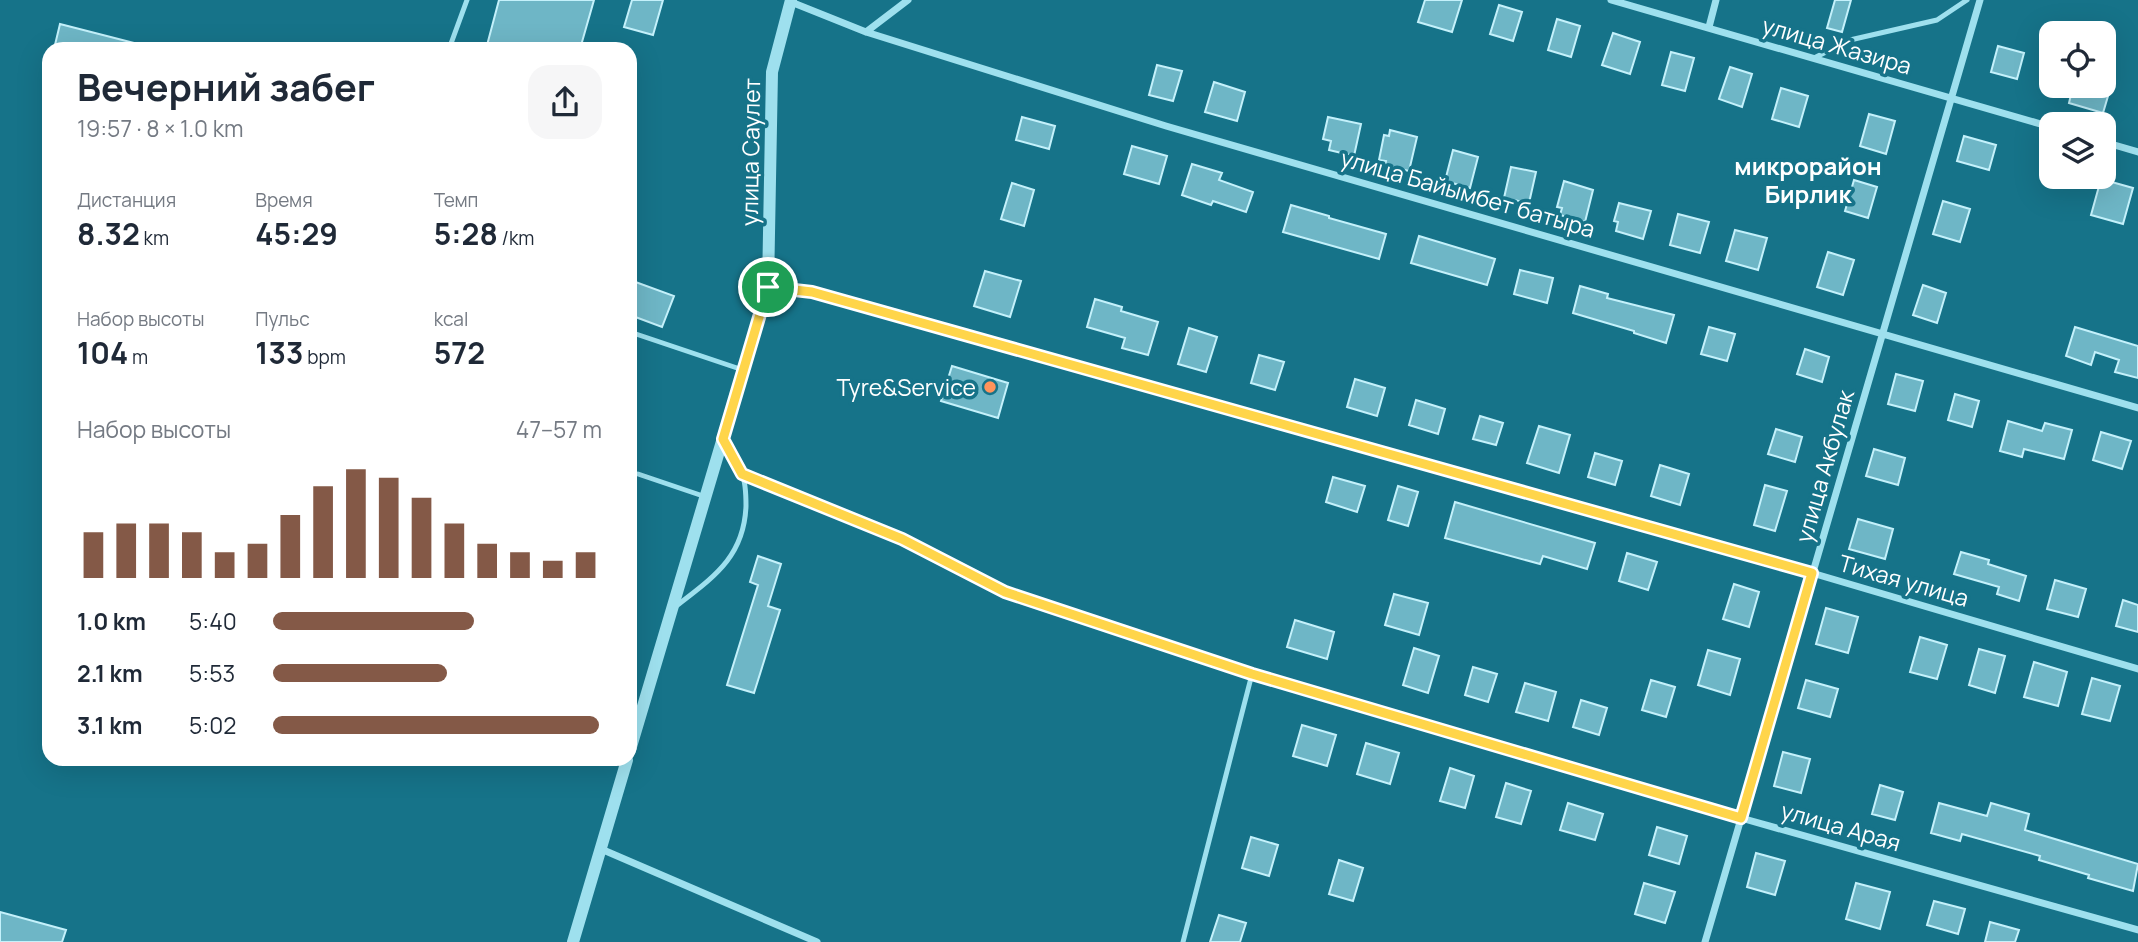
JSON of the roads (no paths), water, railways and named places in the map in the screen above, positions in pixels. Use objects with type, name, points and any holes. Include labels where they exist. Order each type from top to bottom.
[{"type":"street","points":[[866,32],[908,0]]},
{"type":"street","name":"улица Жазира","points":[[1611,0],[2039,124]]},
{"type":"street","points":[[1709,27],[1716,0]]},
{"type":"street","name":"улица Акбулак","points":[[1705,942],[1980,0]]},
{"type":"street","name":"улица Байымбет батыра","points":[[791,1],[866,32],[1166,126],[2138,408]]},
{"type":"street","name":"улица Саулет","points":[[637,726],[768,287],[772,72],[791,1]]},
{"type":"street","points":[[2116,146],[2138,152]]},
{"type":"street","name":"Тихая улица","points":[[768,287],[825,296],[1812,573],[2138,669]]},
{"type":"street","name":"улица Арая","points":[[1252,674],[1741,818],[2138,930]]},
{"type":"street","points":[[573,942],[625,766]]},
{"type":"street","points":[[601,849],[817,942]]},
{"type":"lane","points":[[452,42],[467,0]]},
{"type":"lane","points":[[1814,58],[1850,40],[1937,20],[1967,0]]},
{"type":"lane","points":[[637,334],[743,370]]},
{"type":"lane","points":[[672,609],[714,576],[732,557],[745,519],[746,497],[742,474],[723,439]]},
{"type":"lane","points":[[638,474],[706,497]]},
{"type":"lane","points":[[742,474],[902,539],[1005,592],[1252,674],[1183,942]]},
{"type":"place","name":"Tyre&Service","points":[[990,387]]},
{"type":"district","name":"микрорайон Бирлик","points":[[1808,179]]}]
